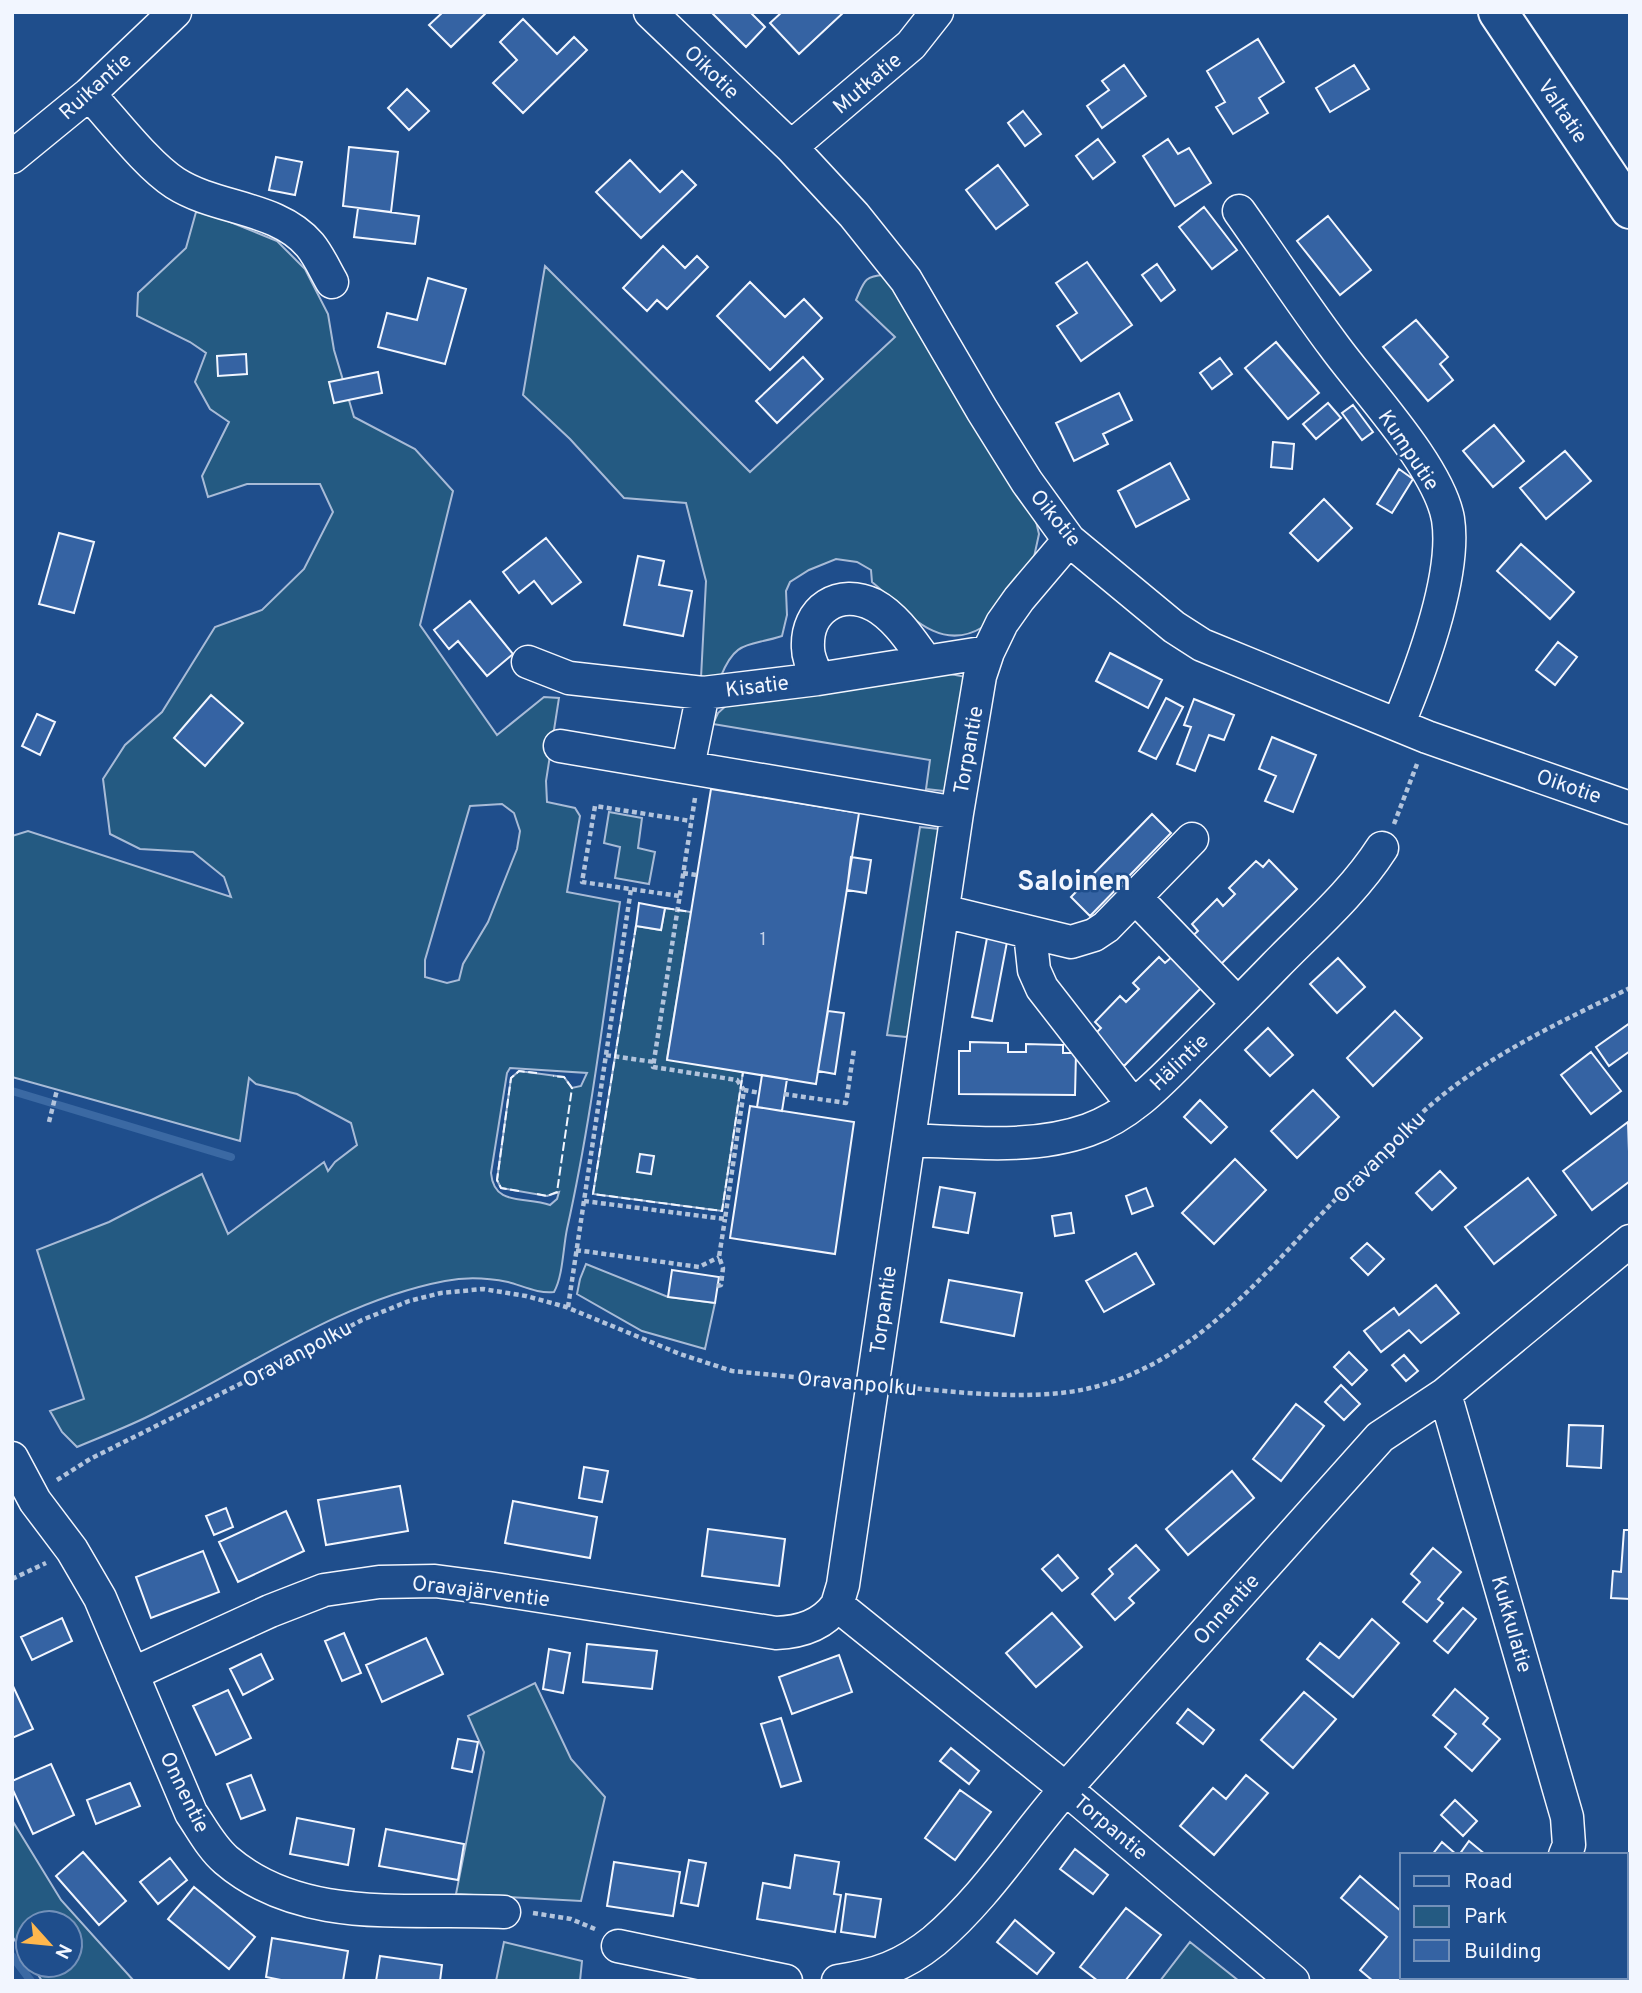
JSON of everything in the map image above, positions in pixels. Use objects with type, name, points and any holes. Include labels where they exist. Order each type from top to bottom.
[{"type":"highway","name":"Valtatie","points":[[1498,12],[1630,209]]},
{"type":"street","name":"Ruikantie","points":[[12,157],[89,94],[175,12]]},
{"type":"street","name":"Oikotie","points":[[650,12],[791,147],[854,215],[906,280],[1008,451],[1069,540],[1174,628],[1202,645],[1427,737],[1630,808]]},
{"type":"street","name":"Mutkatie","points":[[791,147],[911,45],[937,12]]},
{"type":"street","points":[[89,94],[160,173],[189,191],[216,203],[274,219],[293,229],[310,246],[332,282]]},
{"type":"street","name":"Kumputie","points":[[1239,211],[1432,479],[1448,519],[1449,554],[1440,598],[1398,725]]},
{"type":"street","name":"Torpantie","points":[[1069,540],[1002,623],[988,652],[981,676],[957,813],[843,1585],[837,1605],[1066,1789],[1293,1981]]},
{"type":"street","points":[[818,679],[808,649],[809,636],[822,609],[832,602],[845,599],[858,600],[884,612],[925,660]]},
{"type":"street","name":"Kisatie","points":[[528,662],[569,678],[703,693],[818,679],[988,652]]},
{"type":"street","points":[[694,769],[703,693]]},
{"type":"street","points":[[560,746],[957,813]]},
{"type":"street","points":[[943,911],[1071,942],[1081,940],[1106,927],[1192,839]]},
{"type":"street","name":"Hälintie","points":[[909,1140],[1000,1143],[1042,1140],[1089,1130],[1133,1105],[1154,1088],[1359,880],[1382,848]]},
{"type":"street","points":[[1135,897],[1238,1004]]},
{"type":"street","points":[[1030,933],[1034,970],[1042,988],[1133,1105]]},
{"type":"street","name":"Onnentie","points":[[838,1981],[870,1976],[901,1965],[932,1942],[973,1903],[1066,1789],[1380,1437],[1445,1394],[1630,1241]]},
{"type":"street","name":"Kukkulatie","points":[[1445,1394],[1567,1817],[1569,1845],[1566,1853]]},
{"type":"street","name":"Onnentie","points":[[12,1458],[23,1506],[72,1550],[100,1598],[191,1813],[225,1859],[249,1877],[292,1898],[325,1905],[504,1912]]},
{"type":"street","name":"Oravajärventie","points":[[132,1674],[270,1611],[324,1590],[379,1582],[435,1581],[475,1586],[776,1633],[793,1632],[811,1626],[825,1619],[837,1605]]},
{"type":"street","points":[[618,1946],[786,1981]]},
{"type":"path","points":[[1382,848],[1427,737]]},
{"type":"path","points":[[694,769],[691,821],[653,1068],[737,1080],[744,1090],[719,1257],[723,1269],[721,1284],[717,1286]]},
{"type":"path","points":[[679,896],[582,882],[595,806],[691,821]]},
{"type":"path","points":[[683,873],[697,875]]},
{"type":"path","points":[[568,1307],[631,889]]},
{"type":"path","name":"Oravanpolku","points":[[23,1506],[58,1478],[90,1458],[362,1320],[409,1301],[441,1293],[483,1289],[568,1307],[698,1361],[732,1371],[956,1392],[1037,1394],[1085,1389],[1123,1377],[1159,1361],[1200,1334],[1245,1297],[1320,1216],[1427,1109],[1477,1071],[1553,1025],[1630,988]]},
{"type":"path","points":[[784,1094],[846,1103],[854,1049]]},
{"type":"path","points":[[606,1055],[654,1062]]},
{"type":"path","points":[[49,1122],[57,1090]]},
{"type":"path","points":[[744,1090],[760,1093]]},
{"type":"path","points":[[584,1201],[725,1219]]},
{"type":"path","points":[[576,1250],[699,1266],[719,1257]]},
{"type":"path","points":[[12,1579],[72,1550]]},
{"type":"path","points":[[504,1912],[571,1919],[587,1924],[618,1946]]},
{"type":"green space","points":[[196,212],[208,213],[277,241],[305,269],[328,314],[334,350],[354,417],[415,449],[453,491],[420,625],[497,735],[544,697],[559,698],[546,781],[547,802],[575,808],[580,816],[567,892],[620,902],[590,1107],[561,1270],[554,1292],[476,1278],[445,1281],[406,1291],[332,1319],[146,1418],[77,1447],[62,1432],[50,1411],[84,1399],[37,1250],[109,1222],[202,1174],[228,1234],[324,1162],[328,1171],[357,1145],[351,1123],[297,1094],[256,1084],[249,1078],[240,1141],[12,1077],[12,836],[28,831],[231,897],[224,877],[193,852],[140,849],[110,834],[103,779],[125,745],[162,712],[215,627],[262,610],[304,569],[333,512],[320,484],[247,484],[208,497],[202,476],[229,422],[210,409],[195,382],[206,353],[190,342],[137,316],[138,293],[186,248]],"holes":[[[502,804],[514,813],[520,831],[517,849],[488,922],[463,964],[459,980],[447,983],[425,977],[425,960],[470,806]],[[510,1068],[587,1073],[581,1086],[572,1088],[564,1077],[519,1071],[511,1078],[497,1180],[501,1188],[547,1196],[559,1192],[557,1199],[550,1205],[504,1196],[493,1184],[491,1173]]]},
{"type":"green space","points":[[545,266],[750,472],[895,337],[856,300],[868,279],[884,275],[1033,509],[1039,534],[1034,557],[983,627],[966,634],[951,636],[936,632],[909,615],[872,582],[871,570],[857,562],[836,559],[809,570],[790,582],[786,591],[787,615],[782,636],[744,646],[732,656],[721,676],[701,678],[706,581],[686,503],[624,498],[570,439],[523,395]]},
{"type":"green space","points":[[940,672],[966,677],[950,786],[944,791],[926,789],[930,760],[713,724],[718,713],[728,704]]},
{"type":"green space","points":[[609,812],[642,818],[638,848],[655,852],[649,884],[615,878],[620,847],[604,843]]},
{"type":"green space","points":[[920,827],[939,829],[911,1033],[906,1037],[887,1035]]},
{"type":"green space","points":[[665,908],[691,912],[667,1059],[743,1072],[722,1211],[593,1194],[636,926],[661,930]]},
{"type":"green space","points":[[586,1264],[668,1297],[715,1303],[705,1349],[642,1331],[577,1294]]},
{"type":"green space","points":[[535,1683],[571,1759],[605,1797],[581,1901],[456,1894],[484,1752],[468,1716]]},
{"type":"green space","points":[[12,1820],[69,1909],[14,1909],[14,1939]]},
{"type":"green space","points":[[84,1926],[134,1981],[41,1979],[84,1979]]},
{"type":"green space","points":[[504,1942],[582,1961],[580,1981],[496,1981]]},
{"type":"green space","points":[[1190,1942],[1239,1981],[1160,1981]]},
{"type":"building","points":[[443,12],[487,12],[451,47],[429,25]]},
{"type":"building","points":[[711,12],[750,12],[765,27],[746,47]]},
{"type":"building","points":[[782,12],[844,12],[799,54],[770,23]]},
{"type":"building","points":[[523,19],[557,54],[574,37],[587,50],[523,113],[493,83],[517,60],[500,42]]},
{"type":"building","points":[[1258,39],[1284,82],[1259,98],[1268,113],[1233,134],[1216,107],[1225,102],[1207,71]]},
{"type":"building","points":[[1124,65],[1146,96],[1102,128],[1087,106],[1109,90],[1102,81]]},
{"type":"building","points":[[1354,65],[1369,89],[1330,112],[1316,88]]},
{"type":"building","points":[[407,89],[429,111],[409,130],[388,108]]},
{"type":"building","points":[[1023,111],[1041,134],[1025,146],[1008,123]]},
{"type":"building","points":[[1098,139],[1115,162],[1093,179],[1076,156]]},
{"type":"building","points":[[1168,139],[1178,154],[1189,148],[1211,183],[1175,206],[1143,156]]},
{"type":"building","points":[[349,147],[398,152],[391,212],[343,206]]},
{"type":"building","points":[[276,157],[302,162],[295,195],[269,190]]},
{"type":"building","points":[[630,160],[660,192],[682,171],[696,185],[641,238],[596,192]]},
{"type":"building","points":[[998,165],[1028,205],[996,229],[966,190]]},
{"type":"building","points":[[1204,207],[1237,250],[1212,269],[1179,227]]},
{"type":"building","points":[[358,208],[419,216],[415,244],[354,237]]},
{"type":"building","points":[[1328,216],[1371,270],[1340,295],[1297,241]]},
{"type":"building","points":[[663,246],[685,268],[697,256],[708,267],[667,309],[657,300],[647,311],[623,288]]},
{"type":"building","points":[[1087,262],[1132,325],[1081,361],[1057,326],[1077,313],[1056,283]]},
{"type":"building","points":[[1157,264],[1175,290],[1161,301],[1142,275]]},
{"type":"building","points":[[428,278],[466,289],[445,364],[378,347],[387,313],[417,320]]},
{"type":"building","points":[[750,282],[785,317],[804,299],[822,318],[770,370],[717,316]]},
{"type":"building","points":[[1416,320],[1448,357],[1440,364],[1453,380],[1428,401],[1383,347]]},
{"type":"building","points":[[1276,342],[1319,393],[1288,419],[1245,368]]},
{"type":"building","points":[[246,354],[247,374],[218,376],[217,356]]},
{"type":"building","points":[[803,357],[823,379],[777,423],[756,401]]},
{"type":"building","points":[[1220,358],[1232,374],[1212,389],[1200,373]]},
{"type":"building","points":[[378,372],[382,393],[334,403],[329,382]]},
{"type":"building","points":[[1119,393],[1132,420],[1103,434],[1108,444],[1074,461],[1056,423]]},
{"type":"building","points":[[1328,403],[1341,418],[1316,439],[1303,424]]},
{"type":"building","points":[[1353,405],[1373,432],[1362,440],[1342,413]]},
{"type":"building","points":[[1494,425],[1524,461],[1493,487],[1463,451]]},
{"type":"building","points":[[1273,442],[1294,444],[1292,469],[1271,467]]},
{"type":"building","points":[[1565,451],[1591,481],[1546,519],[1520,488]]},
{"type":"building","points":[[1170,463],[1189,499],[1136,527],[1118,491]]},
{"type":"building","points":[[1399,469],[1413,479],[1392,513],[1377,504]]},
{"type":"building","points":[[1324,499],[1352,528],[1318,561],[1290,533]]},
{"type":"building","points":[[59,533],[94,542],[74,613],[39,604]]},
{"type":"building","points":[[546,538],[581,582],[552,604],[534,581],[519,593],[503,572]]},
{"type":"building","points":[[1521,544],[1574,592],[1550,619],[1497,571]]},
{"type":"building","points":[[638,556],[664,561],[659,585],[692,591],[683,636],[624,625]]},
{"type":"building","points":[[470,601],[513,654],[487,676],[458,641],[449,649],[434,630]]},
{"type":"building","points":[[1558,642],[1577,657],[1555,685],[1536,670]]},
{"type":"building","points":[[1110,653],[1162,680],[1148,708],[1096,681]]},
{"type":"building","points":[[211,695],[243,723],[205,766],[174,738]]},
{"type":"building","points":[[1166,698],[1183,707],[1156,759],[1139,751]]},
{"type":"building","points":[[1194,699],[1234,715],[1224,740],[1209,735],[1195,771],[1177,764],[1191,727],[1184,725]]},
{"type":"building","points":[[37,714],[55,722],[40,755],[22,746]]},
{"type":"building","points":[[1272,737],[1316,755],[1293,812],[1265,801],[1276,776],[1259,769]]},
{"type":"building","points":[[711,789],[859,813],[816,1084],[667,1060]]},
{"type":"building","points":[[1152,814],[1171,833],[1090,916],[1071,897]]},
{"type":"building","points":[[851,857],[871,860],[866,893],[847,890]]},
{"type":"building","points":[[1269,860],[1297,889],[1217,968],[1189,939],[1198,931],[1192,924],[1217,899],[1223,906],[1235,894],[1229,888],[1256,861],[1263,867]]},
{"type":"building","points":[[639,903],[665,908],[661,930],[636,926]]},
{"type":"building","points":[[987,938],[1007,942],[992,1021],[972,1017]]},
{"type":"building","points":[[1174,955],[1204,985],[1124,1066],[1093,1036],[1101,1028],[1095,1022],[1120,996],[1126,1002],[1139,989],[1133,983],[1159,957],[1165,963]]},
{"type":"building","points":[[1338,958],[1365,987],[1337,1013],[1310,984]]},
{"type":"building","points":[[828,1011],[844,1013],[835,1074],[818,1071]]},
{"type":"building","points":[[1395,1011],[1422,1038],[1373,1086],[1347,1058]]},
{"type":"building","points":[[1630,1023],[1630,1051],[1609,1066],[1596,1047]]},
{"type":"building","points":[[1268,1028],[1293,1055],[1270,1076],[1245,1050]]},
{"type":"building","points":[[970,1042],[1008,1043],[1008,1052],[1026,1052],[1026,1044],[1063,1045],[1063,1053],[1076,1053],[1075,1095],[959,1094],[959,1051],[970,1051]]},
{"type":"building","points":[[1591,1052],[1621,1091],[1591,1114],[1561,1075]]},
{"type":"building","points":[[762,1075],[787,1079],[782,1111],[757,1107]]},
{"type":"building","points":[[1313,1090],[1339,1117],[1297,1158],[1271,1131]]},
{"type":"building","points":[[1200,1100],[1227,1127],[1211,1143],[1184,1117]]},
{"type":"building","points":[[750,1106],[854,1122],[835,1254],[730,1238]]},
{"type":"building","points":[[1628,1122],[1630,1181],[1592,1210],[1563,1171]]},
{"type":"building","points":[[640,1154],[654,1156],[651,1174],[637,1172]]},
{"type":"building","points":[[1235,1159],[1266,1190],[1214,1244],[1182,1213]]},
{"type":"building","points":[[1440,1171],[1456,1188],[1432,1210],[1416,1193]]},
{"type":"building","points":[[1528,1178],[1556,1215],[1494,1264],[1465,1227]]},
{"type":"building","points":[[940,1187],[975,1193],[968,1233],[933,1227]]},
{"type":"building","points":[[1146,1188],[1153,1206],[1132,1214],[1126,1196]]},
{"type":"building","points":[[1071,1213],[1074,1233],[1055,1236],[1052,1216]]},
{"type":"building","points":[[1367,1243],[1384,1259],[1368,1275],[1351,1258]]},
{"type":"building","points":[[1136,1253],[1154,1284],[1104,1312],[1086,1281]]},
{"type":"building","points":[[672,1270],[719,1277],[715,1303],[668,1297]]},
{"type":"building","points":[[949,1280],[1022,1293],[1014,1336],[941,1322]]},
{"type":"building","points":[[1436,1285],[1459,1313],[1421,1343],[1409,1330],[1381,1352],[1364,1331],[1394,1308],[1399,1315]]},
{"type":"building","points":[[1349,1352],[1367,1370],[1352,1385],[1334,1367]]},
{"type":"building","points":[[1404,1355],[1418,1371],[1406,1381],[1392,1365]]},
{"type":"building","points":[[1341,1385],[1360,1404],[1344,1420],[1325,1402]]},
{"type":"building","points":[[1296,1404],[1324,1426],[1281,1481],[1253,1459]]},
{"type":"building","points":[[1569,1425],[1603,1426],[1601,1468],[1567,1466]]},
{"type":"building","points":[[584,1467],[608,1471],[602,1502],[579,1498]]},
{"type":"building","points":[[1232,1471],[1254,1498],[1188,1555],[1166,1529]]},
{"type":"building","points":[[400,1486],[408,1531],[326,1545],[318,1500]]},
{"type":"building","points":[[513,1501],[597,1517],[590,1558],[505,1543]]},
{"type":"building","points":[[226,1508],[233,1527],[214,1535],[206,1516]]},
{"type":"building","points":[[286,1511],[304,1551],[238,1582],[219,1542]]},
{"type":"building","points":[[708,1529],[785,1539],[779,1586],[702,1576]]},
{"type":"building","points":[[1624,1530],[1630,1530],[1630,1599],[1611,1598],[1613,1571],[1621,1572]]},
{"type":"building","points":[[1136,1545],[1159,1570],[1129,1598],[1134,1603],[1115,1620],[1092,1594],[1113,1574],[1109,1569]]},
{"type":"building","points":[[1433,1548],[1461,1572],[1438,1599],[1443,1603],[1427,1622],[1403,1602],[1420,1582],[1411,1574]]},
{"type":"building","points":[[203,1551],[219,1592],[151,1618],[136,1577]]},
{"type":"building","points":[[1058,1555],[1078,1578],[1062,1591],[1042,1569]]},
{"type":"building","points":[[1463,1608],[1476,1619],[1448,1653],[1434,1641]]},
{"type":"building","points":[[1052,1613],[1082,1647],[1036,1687],[1006,1653]]},
{"type":"building","points":[[62,1618],[72,1641],[32,1660],[21,1637]]},
{"type":"building","points":[[1372,1619],[1399,1643],[1353,1697],[1307,1659],[1320,1643],[1339,1658]]},
{"type":"building","points":[[344,1633],[361,1673],[342,1681],[325,1641]]},
{"type":"building","points":[[426,1638],[443,1674],[382,1702],[366,1665]]},
{"type":"building","points":[[587,1644],[657,1651],[652,1689],[583,1682]]},
{"type":"building","points":[[549,1649],[570,1653],[563,1693],[543,1689]]},
{"type":"building","points":[[261,1654],[273,1679],[243,1695],[230,1669]]},
{"type":"building","points":[[839,1655],[852,1692],[792,1714],[779,1677]]},
{"type":"building","points":[[12,1684],[33,1729],[12,1738]]},
{"type":"building","points":[[1455,1689],[1488,1718],[1483,1724],[1500,1739],[1472,1771],[1445,1747],[1456,1734],[1433,1715]]},
{"type":"building","points":[[228,1690],[251,1738],[216,1755],[193,1706]]},
{"type":"building","points":[[1304,1692],[1336,1719],[1293,1768],[1261,1740]]},
{"type":"building","points":[[1188,1709],[1214,1730],[1203,1744],[1177,1723]]},
{"type":"building","points":[[781,1718],[801,1781],[781,1787],[761,1724]]},
{"type":"building","points":[[458,1739],[478,1742],[472,1772],[452,1768]]},
{"type":"building","points":[[951,1748],[979,1771],[969,1784],[940,1761]]},
{"type":"building","points":[[51,1764],[74,1815],[33,1834],[12,1788],[12,1781]]},
{"type":"building","points":[[251,1775],[265,1810],[241,1819],[227,1784]]},
{"type":"building","points":[[1246,1775],[1268,1793],[1214,1855],[1180,1826],[1213,1788],[1226,1799]]},
{"type":"building","points":[[130,1783],[140,1806],[96,1824],[87,1800]]},
{"type":"building","points":[[960,1790],[991,1812],[955,1860],[925,1838]]},
{"type":"building","points":[[1455,1800],[1477,1821],[1463,1836],[1441,1815]]},
{"type":"building","points":[[297,1818],[354,1829],[348,1865],[290,1854]]},
{"type":"building","points":[[386,1829],[464,1844],[458,1880],[379,1866]]},
{"type":"building","points":[[1469,1841],[1484,1853],[1460,1853]]},
{"type":"building","points":[[1442,1842],[1455,1853],[1434,1853]]},
{"type":"building","points":[[1075,1849],[1108,1875],[1093,1894],[1060,1869]]},
{"type":"building","points":[[83,1852],[126,1901],[99,1925],[56,1876]]},
{"type":"building","points":[[795,1855],[839,1862],[834,1894],[841,1895],[835,1932],[757,1919],[763,1883],[790,1888]]},
{"type":"building","points":[[170,1858],[187,1880],[158,1904],[140,1882]]},
{"type":"building","points":[[689,1860],[706,1863],[698,1906],[681,1903]]},
{"type":"building","points":[[614,1862],[680,1872],[673,1916],[607,1906]]},
{"type":"building","points":[[1360,1876],[1400,1910],[1399,1981],[1373,1981],[1360,1970],[1387,1937],[1341,1898]]},
{"type":"building","points":[[194,1887],[255,1937],[229,1969],[168,1919]]},
{"type":"building","points":[[846,1894],[881,1899],[875,1937],[841,1932]]},
{"type":"building","points":[[1126,1908],[1161,1935],[1125,1981],[1098,1981],[1080,1967]]},
{"type":"building","points":[[1015,1920],[1054,1953],[1037,1974],[997,1942]]},
{"type":"building","points":[[1628,1936],[1630,1937],[1628,1960]]},
{"type":"building","points":[[272,1938],[348,1951],[343,1981],[286,1981],[266,1977]]},
{"type":"building","points":[[380,1956],[442,1965],[440,1981],[376,1981]]},
{"type":"waterway","points":[[12,1091],[231,1157]]},
{"type":"waterway","points":[[12,1956],[31,1981]]},
{"type":"fence","points":[[665,908],[691,912]]},
{"type":"fence","points":[[636,926],[593,1194],[722,1211],[743,1072]]},
{"type":"fence","points":[[519,1191],[501,1188],[497,1180],[511,1078],[519,1071],[537,1073]]},
{"type":"fence","points":[[537,1194],[547,1196],[557,1192],[572,1088],[564,1077],[553,1076]]},
{"type":"district","name":"Saloinen","points":[[1074,880]]}]
